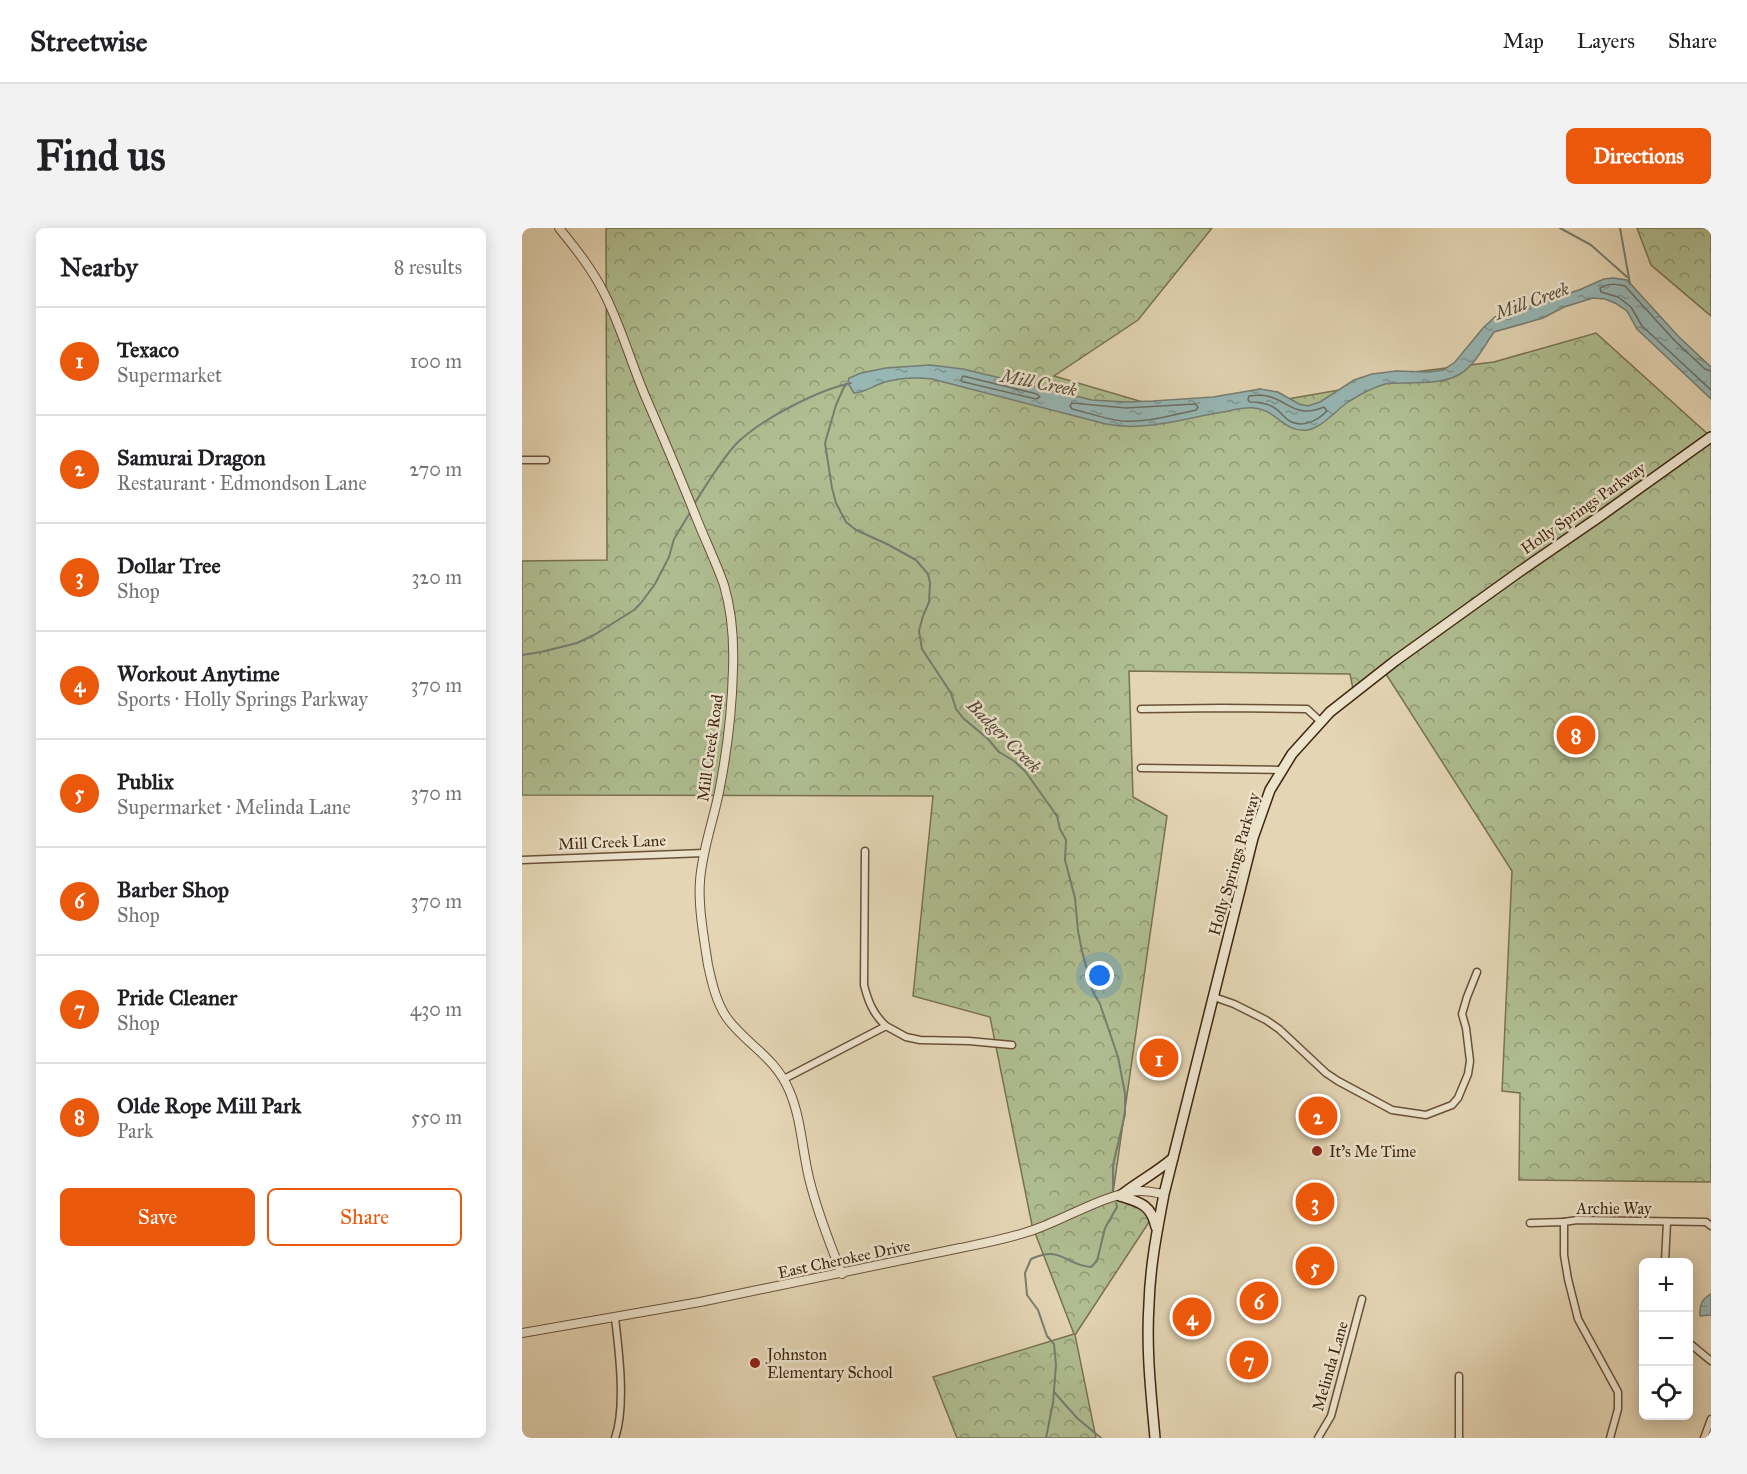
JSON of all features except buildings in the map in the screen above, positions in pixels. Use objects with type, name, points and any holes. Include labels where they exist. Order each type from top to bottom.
[{"type":"main road","name":"Holly Springs Parkway","points":[[1155,1438],[1149,1366],[1149,1291],[1164,1194],[1253,838],[1264,804],[1281,770],[1301,742],[1320,722],[1395,661],[1711,437]]},
{"type":"main road","points":[[1120,1196],[1173,1158]]},
{"type":"main road","points":[[1120,1196],[1143,1204],[1154,1218],[1157,1232]]},
{"type":"street","name":"Mill Creek Road","points":[[559,228],[584,259],[604,293],[689,499],[729,606],[733,639],[732,685],[725,754],[699,883],[709,966],[716,999],[732,1023],[774,1064],[791,1094],[816,1205],[842,1274]]},
{"type":"street","points":[[522,460],[546,460]]},
{"type":"street","points":[[1141,709],[1307,710],[1320,722]]},
{"type":"street","points":[[1141,768],[1281,770]]},
{"type":"street","points":[[865,851],[864,985],[869,1004],[877,1018],[906,1037],[920,1040],[1012,1045]]},
{"type":"street","name":"Mill Creek Lane","points":[[522,860],[704,853]]},
{"type":"street","points":[[1214,997],[1266,1020],[1326,1072],[1346,1085],[1392,1110],[1426,1115],[1452,1105],[1458,1098],[1468,1074],[1470,1061],[1462,1014],[1477,972]]},
{"type":"street","points":[[784,1079],[886,1026]]},
{"type":"street","name":"East Cherokee Drive","points":[[522,1333],[615,1318],[842,1274],[1001,1239],[1035,1229],[1120,1196],[1142,1191],[1164,1194]]},
{"type":"street","name":"Archie Way","points":[[1610,1438],[1618,1409],[1618,1392],[1578,1318],[1564,1255],[1564,1222],[1577,1220],[1706,1222],[1711,1226]]},
{"type":"street","points":[[1530,1223],[1564,1222]]},
{"type":"street","points":[[1665,1258],[1667,1222]]},
{"type":"street","name":"Melinda Lane","points":[[1318,1438],[1331,1416],[1362,1299]]},
{"type":"street","points":[[615,1318],[619,1354],[620,1407],[615,1438]]},
{"type":"street","points":[[1693,1346],[1711,1361]]},
{"type":"street","points":[[1459,1438],[1460,1376]]},
{"type":"street","points":[[1704,1438],[1710,1424]]},
{"type":"green space","points":[[606,228],[1212,228],[1138,320],[1054,376],[1187,415],[1260,389],[1276,401],[1345,389],[1358,379],[1494,362],[1596,333],[1711,437],[1711,1182],[1519,1180],[1520,1093],[1502,1091],[1512,871],[1386,674],[1375,674],[1353,689],[1350,674],[1129,671],[1133,797],[1167,816],[1113,1193],[1153,1216],[1075,1335],[1096,1438],[957,1438],[933,1377],[1074,1334],[1032,1225],[990,1017],[913,996],[933,796],[522,795],[522,561],[607,560]]},
{"type":"green space","points":[[1637,228],[1711,228],[1711,316],[1651,265]]},
{"type":"water","points":[[1604,279],[1627,280],[1679,337],[1711,367],[1711,399],[1637,329],[1627,311],[1605,299],[1593,298],[1564,307],[1543,318],[1494,332],[1471,365],[1460,374],[1432,382],[1385,384],[1352,399],[1324,422],[1307,430],[1292,428],[1268,412],[1254,408],[1150,425],[1120,426],[932,379],[894,380],[854,393],[848,383],[849,378],[861,373],[886,368],[930,365],[963,369],[1092,400],[1153,401],[1213,397],[1260,389],[1278,392],[1299,404],[1308,406],[1320,402],[1354,380],[1372,374],[1443,370],[1455,362],[1495,317],[1579,290]]},
{"type":"water","points":[[1711,1294],[1711,1315],[1700,1316],[1702,1303]]},
{"type":"waterway","points":[[1560,228],[1591,245],[1627,277]]},
{"type":"waterway","points":[[1620,228],[1630,284]]},
{"type":"waterway","name":"Mill Creek","points":[[693,506],[726,456],[748,433],[807,399],[851,383]]},
{"type":"waterway","name":"Badger Creek","points":[[846,385],[836,405],[825,443],[836,503],[846,522],[856,530],[916,560],[928,574],[929,602],[919,631],[922,649],[951,693],[956,709],[999,752],[1025,771],[1057,816],[1066,840],[1065,860],[1075,898],[1082,951],[1093,992],[1100,1004],[1118,1057],[1125,1093],[1125,1114],[1113,1165],[1113,1192]]},
{"type":"waterway","name":"Mill Creek","points":[[522,655],[577,643],[634,610],[655,584],[669,557],[674,539],[691,511]]},
{"type":"waterway","name":"Badger Creek","points":[[1046,1438],[1053,1403],[1056,1365],[1054,1344],[1047,1336],[1038,1310],[1027,1295],[1025,1273],[1031,1259],[1050,1254],[1091,1267],[1097,1261],[1105,1228],[1117,1207],[1116,1203]]},
{"type":"waterway","points":[[1054,1392],[1077,1418],[1101,1438]]},
{"type":"place","name":"Olde Rope Mill Park","points":[[1576,735]]},
{"type":"place","name":"Texaco","points":[[1159,1058]]},
{"type":"place","name":"Samurai Dragon","points":[[1318,1116]]},
{"type":"place","name":"It's Me Time","points":[[1317,1151]]},
{"type":"place","name":"Dollar Tree","points":[[1315,1202]]},
{"type":"place","name":"Publix","points":[[1315,1266]]},
{"type":"place","name":"Barber Shop","points":[[1259,1301]]},
{"type":"place","name":"Workout Anytime","points":[[1192,1317]]},
{"type":"place","name":"Pride Cleaner","points":[[1249,1360]]},
{"type":"place","name":"Johnston Elementary School","points":[[755,1363]]}]
